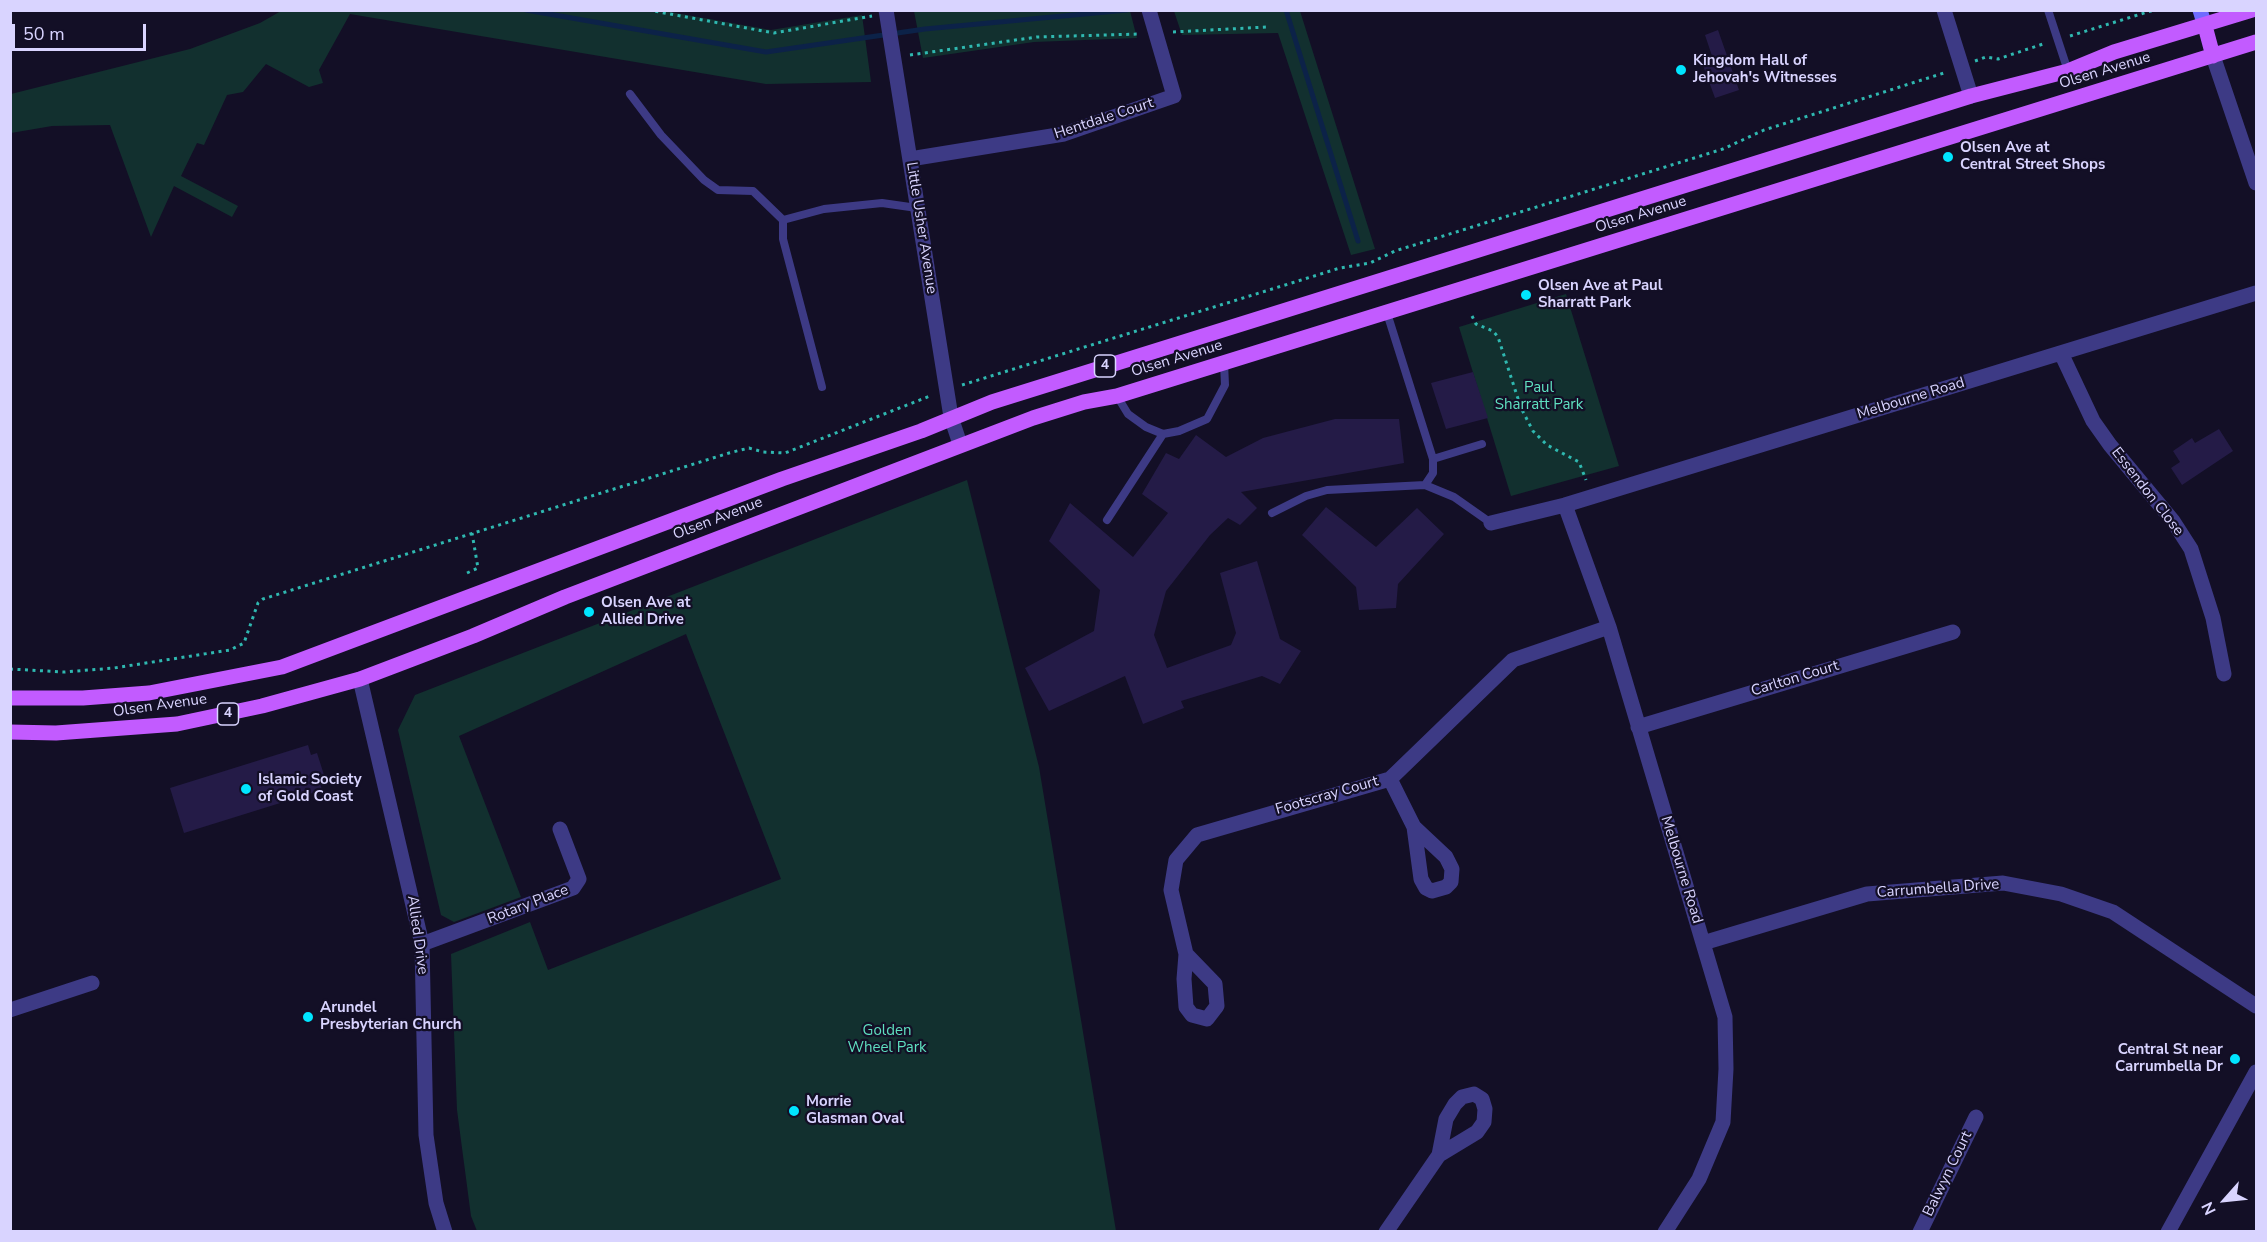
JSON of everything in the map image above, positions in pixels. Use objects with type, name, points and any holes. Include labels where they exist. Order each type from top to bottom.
[{"type":"main road","points":[[2200,10],[2213,56]]},
{"type":"main road","name":"Olsen Avenue","points":[[10,698],[83,698],[170,690],[282,667],[782,479],[901,438],[951,417],[1145,354],[1971,96],[2068,70],[2114,52],[2252,10]]},
{"type":"main road","name":"Olsen Avenue","points":[[10,732],[94,732],[177,724],[262,706],[360,679],[960,444],[1083,402],[1117,396],[2256,42]]},
{"type":"street","name":"Hentdale Court","points":[[910,159],[1064,134],[1174,96],[1149,10]]},
{"type":"street","points":[[1944,10],[1971,96]]},
{"type":"street","name":"Little Usher Avenue","points":[[886,12],[946,389],[951,417],[960,444]]},
{"type":"street","points":[[2213,56],[2256,183]]},
{"type":"street","name":"Melbourne Road","points":[[1491,523],[1565,506],[2256,293]]},
{"type":"street","name":"Essendon Close","points":[[2061,353],[2093,420],[2110,445],[2174,521],[2191,549],[2213,618],[2224,674]]},
{"type":"street","name":"Melbourne Road","points":[[1565,506],[1609,627],[1725,1017],[1726,1069],[1723,1122],[1699,1179],[1665,1232]]},
{"type":"street","name":"Footscray Court","points":[[1186,954],[1171,890],[1176,860],[1197,835],[1390,779],[1513,660],[1609,627]]},
{"type":"street","name":"Carlton Court","points":[[1638,727],[1953,632]]},
{"type":"street","name":"Allied Drive","points":[[360,679],[422,944],[426,1135],[436,1203],[446,1232]]},
{"type":"street","points":[[1390,779],[1414,827]]},
{"type":"street","name":"Rotary Place","points":[[422,944],[573,888],[579,879],[560,829]]},
{"type":"street","name":"Carrumbella Drive","points":[[1703,943],[1867,894],[2003,883],[2061,894],[2114,912],[2256,1006]]},
{"type":"street","points":[[10,1010],[92,983]]},
{"type":"street","points":[[2168,1232],[2256,1072]]},
{"type":"street","name":"Balwyn Court","points":[[1920,1232],[1976,1117]]},
{"type":"street","points":[[1386,1232],[1438,1155]]},
{"type":"lane","points":[[2048,10],[2068,70]]},
{"type":"lane","points":[[630,94],[661,135],[704,180],[718,190],[753,191],[783,220],[783,238],[822,387]]},
{"type":"lane","points":[[783,220],[824,209],[882,203],[917,208]]},
{"type":"lane","points":[[1387,313],[1433,459],[1433,473],[1425,486]]},
{"type":"lane","points":[[1117,396],[1128,414],[1146,427],[1163,434],[1179,431],[1207,419],[1225,385],[1224,363]]},
{"type":"lane","points":[[1107,520],[1163,434]]},
{"type":"lane","points":[[1433,459],[1482,444]]},
{"type":"lane","points":[[1272,513],[1306,496],[1327,490],[1425,486],[1454,497],[1491,523]]},
{"type":"path","points":[[648,10],[774,33],[886,12]]},
{"type":"path","points":[[10,669],[64,672],[114,668],[230,650],[244,643],[258,603],[263,599],[749,447],[764,452],[785,453],[946,389],[1340,268],[1370,263],[1395,251],[1723,149],[1764,130],[1962,67],[1986,57],[1998,59],[2154,10]]},
{"type":"path","points":[[1168,32],[1267,27]]},
{"type":"path","points":[[893,57],[1037,38],[1147,33]]},
{"type":"path","points":[[1472,315],[1476,324],[1493,331],[1498,337],[1521,408],[1533,431],[1547,445],[1579,462],[1586,480]]},
{"type":"path","points":[[466,573],[478,568],[472,533]]},
{"type":"green space","points":[[659,10],[771,30],[862,15],[871,82],[766,84],[350,14],[319,70],[323,83],[309,87],[266,64],[243,92],[227,95],[204,145],[197,143],[181,176],[238,206],[232,217],[174,186],[151,237],[110,125],[52,126],[11,133],[11,94],[190,49],[260,23],[281,11]]},
{"type":"green space","points":[[914,11],[1130,11],[1137,38],[1034,42],[923,58]]},
{"type":"green space","points":[[1174,11],[1300,11],[1375,249],[1351,255],[1278,33],[1182,35]]},
{"type":"green space","name":"Paul Sharratt Park","points":[[1566,294],[1619,466],[1511,496],[1459,327]]},
{"type":"green space","name":"Golden Wheel Park","points":[[967,480],[1039,767],[1116,1231],[477,1231],[471,1216],[457,1110],[451,954],[530,922],[548,970],[781,879],[686,634],[459,736],[521,897],[454,922],[441,915],[398,730],[415,695]]},
{"type":"building","points":[[1718,30],[1739,90],[1715,98],[1701,60],[1712,56],[1705,35]]},
{"type":"building","points":[[1473,372],[1488,418],[1446,429],[1431,383]]},
{"type":"building","points":[[1335,419],[1399,419],[1404,463],[1241,492],[1257,508],[1240,525],[1228,518],[1210,535],[1166,591],[1154,635],[1167,668],[1231,645],[1236,633],[1220,573],[1257,561],[1280,639],[1301,651],[1280,684],[1262,676],[1181,701],[1184,708],[1143,724],[1125,676],[1049,711],[1025,668],[1094,631],[1100,590],[1049,541],[1070,503],[1133,557],[1168,513],[1142,494],[1166,453],[1179,459],[1196,435],[1226,457],[1263,438]]},
{"type":"building","points":[[2219,429],[2233,451],[2182,485],[2171,468],[2180,462],[2173,451],[2192,438],[2195,443]]},
{"type":"building","points":[[1326,507],[1376,547],[1417,508],[1444,534],[1398,584],[1396,608],[1359,610],[1356,587],[1302,535]]},
{"type":"building","name":"Islamic Society of Gold Coast","points":[[308,745],[311,755],[317,753],[325,778],[319,780],[322,790],[184,833],[170,788]]},
{"type":"waterway","points":[[526,10],[766,52],[925,29],[1127,10]]},
{"type":"waterway","points":[[1286,10],[1358,241]]},
{"type":"place","name":"Kingdom Hall of Jehovah's Witnesses","points":[[1681,70]]},
{"type":"place","name":"Olsen Ave at Central Street Shops","points":[[1948,157]]},
{"type":"place","name":"Olsen Ave at Paul Sharratt Park","points":[[1526,295]]},
{"type":"place","name":"Olsen Ave at Allied Drive","points":[[589,612]]},
{"type":"place","name":"Islamic Society of Gold Coast","points":[[246,789]]},
{"type":"place","name":"Arundel Presbyterian Church","points":[[308,1017]]},
{"type":"place","name":"Central St near Carrumbella Dr","points":[[2235,1059]]},
{"type":"place","name":"Morrie Glasman Oval","points":[[794,1111]]}]
